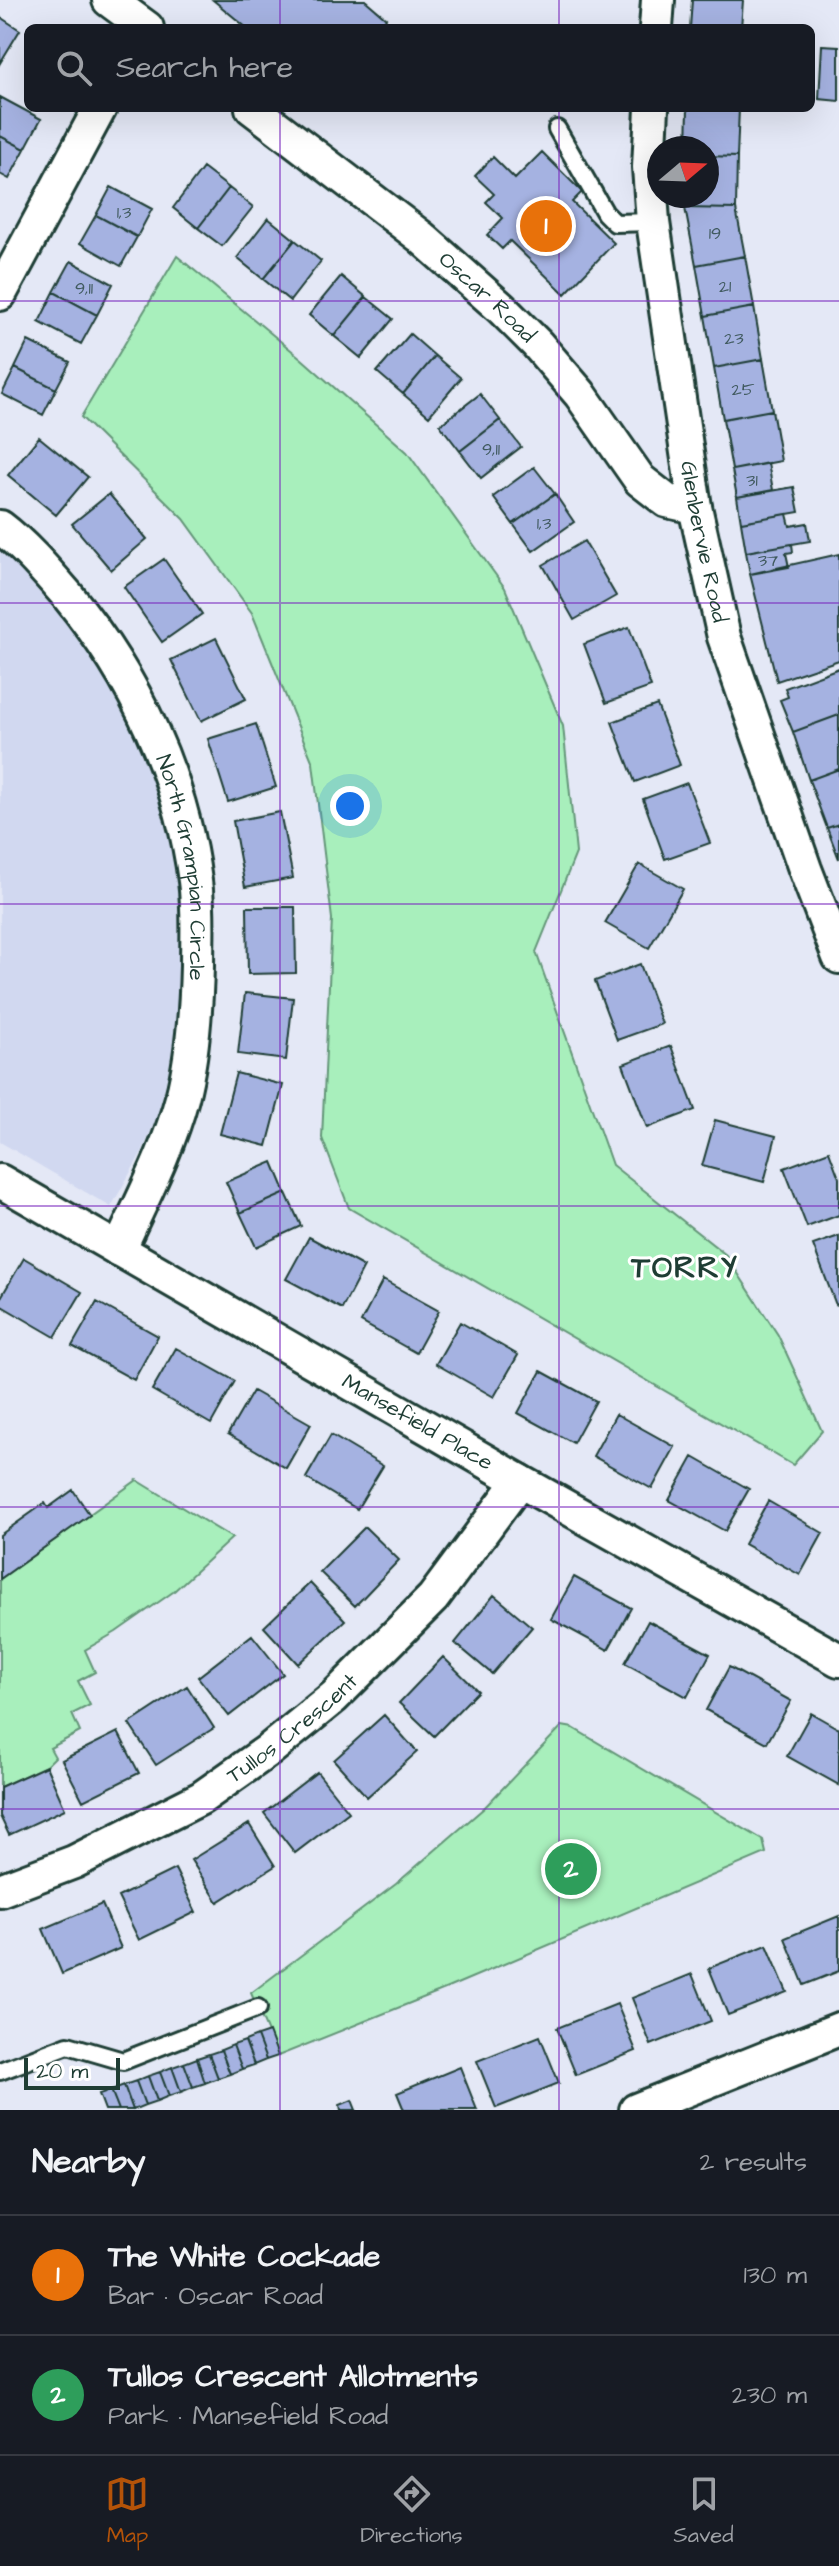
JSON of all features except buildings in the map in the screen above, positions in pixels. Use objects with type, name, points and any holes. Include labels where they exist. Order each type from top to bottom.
[{"type":"street","points":[[109,0],[140,24]]},
{"type":"street","points":[[656,24],[658,0]]},
{"type":"street","points":[[0,294],[98,112]]},
{"type":"street","name":"Oscar Road","points":[[257,112],[421,237],[501,308],[580,394],[640,480],[667,501],[695,507]]},
{"type":"street","name":"Glenbervie Road","points":[[652,112],[649,167],[653,222],[695,507],[724,637],[839,957]]},
{"type":"street","name":"North Grampian Circle","points":[[0,527],[54,580],[94,628],[131,687],[162,749],[187,837],[195,882],[196,991],[190,1056],[182,1099],[168,1140],[119,1250]]},
{"type":"street","name":"Mansefield Place","points":[[0,1181],[520,1481],[839,1660]]},
{"type":"street","name":"Tullos Crescent","points":[[0,1890],[74,1862],[201,1798],[269,1750],[334,1697],[433,1598],[520,1481]]},
{"type":"street","points":[[636,2110],[837,2037]]},
{"type":"lane","points":[[557,129],[597,200],[615,223],[653,222]]},
{"type":"lane","points":[[0,2071],[68,2045],[123,2061],[258,2008]]},
{"type":"shaded area","points":[[0,550],[44,592],[81,639],[119,698],[148,760],[174,850],[183,928],[181,991],[174,1045],[161,1106],[143,1150],[111,1207],[0,1142]]},
{"type":"green space","points":[[177,256],[302,359],[407,452],[505,588],[563,726],[576,853],[536,952],[612,1165],[726,1255],[778,1335],[822,1431],[793,1465],[349,1208],[322,1138],[332,919],[313,763],[252,613],[184,519],[81,417]]},
{"type":"green space","points":[[137,1480],[232,1538],[173,1592],[85,1650],[95,1672],[78,1681],[90,1705],[72,1714],[80,1732],[50,1748],[55,1757],[46,1766],[0,1787],[0,1579]]},
{"type":"green space","points":[[562,1726],[573,1728],[763,1840],[766,1853],[278,2056],[251,1993],[396,1884],[484,1808]]},
{"type":"place","name":"The White Cockade","points":[[546,226]]},
{"type":"place","name":"Tullos Crescent Allotments","points":[[571,1869]]},
{"type":"district","name":"TORRY","points":[[685,1268]]}]
